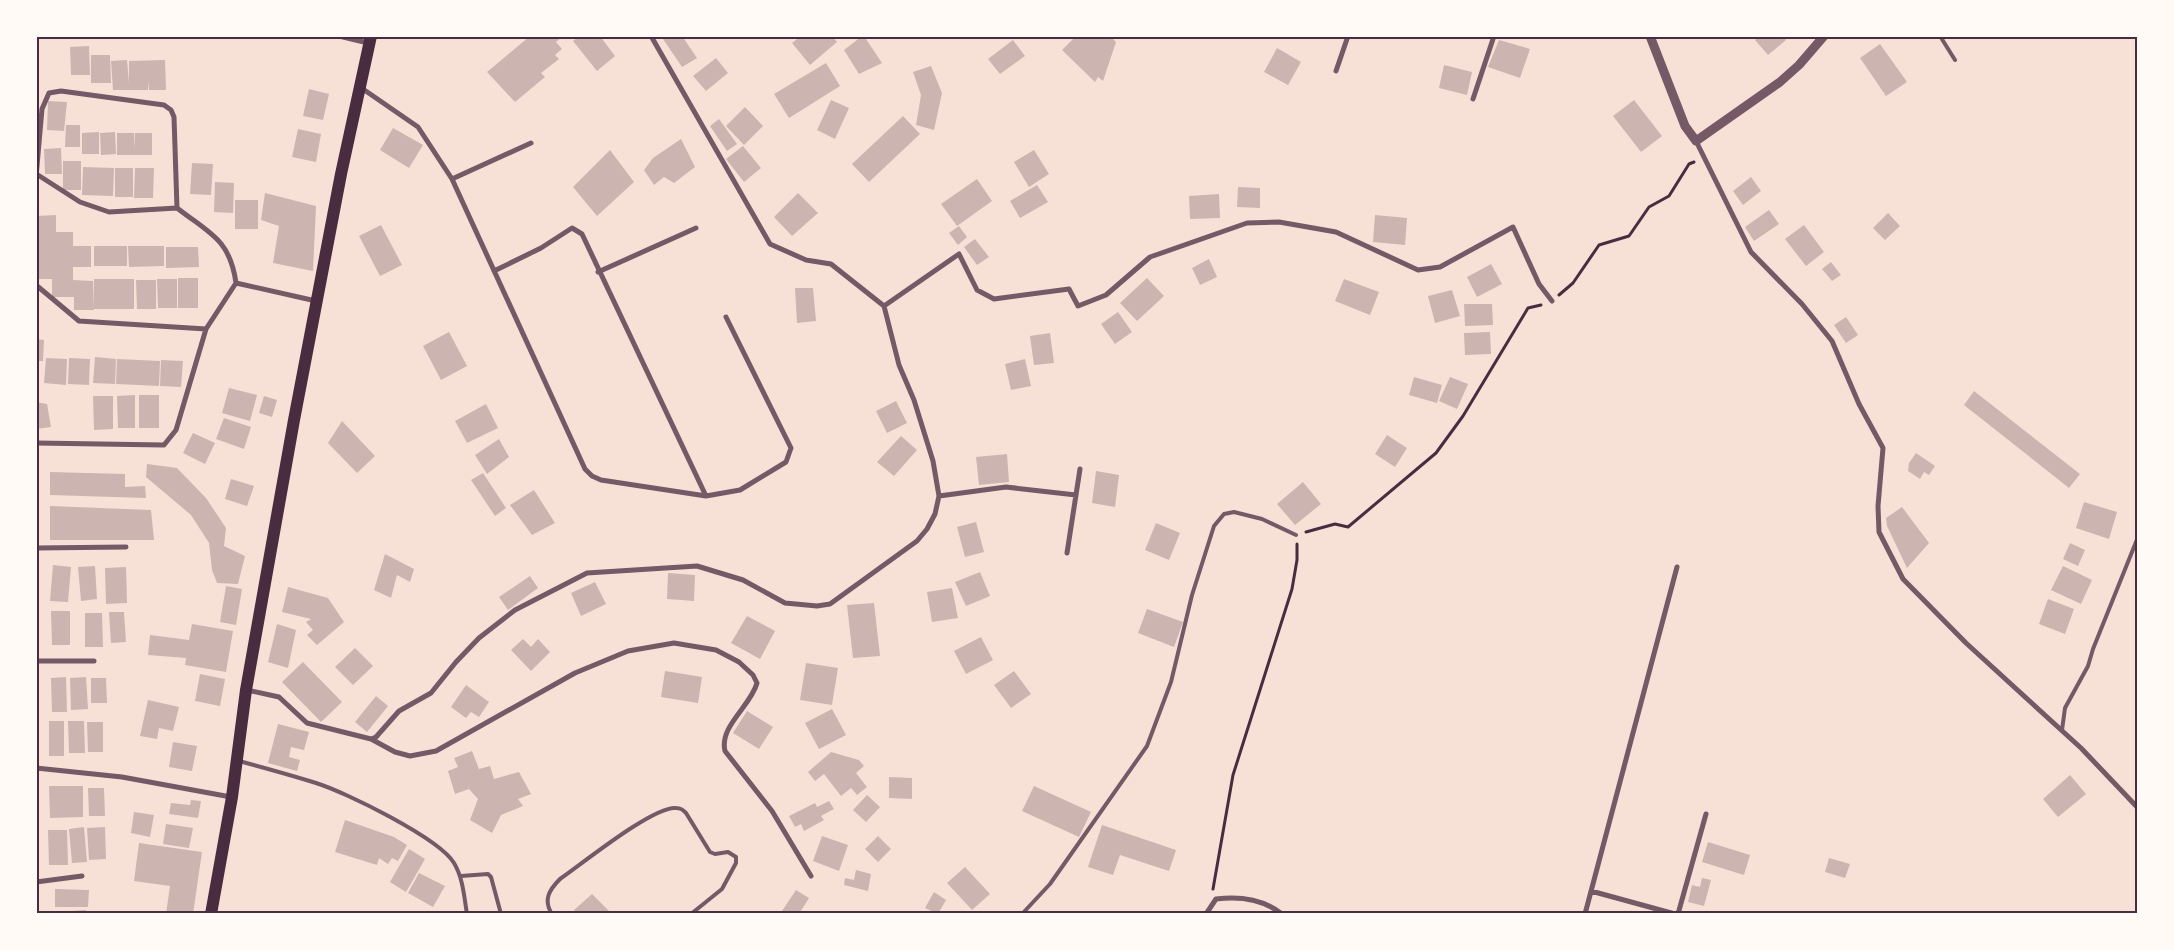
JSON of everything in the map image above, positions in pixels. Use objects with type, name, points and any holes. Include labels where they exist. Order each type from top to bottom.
[{"type":"main road","points":[[211,914],[232,797],[246,690],[294,420],[370,40]]},
{"type":"street","points":[[339,36],[370,40]]},
{"type":"street","points":[[371,739],[399,711],[431,693],[456,662],[479,638],[514,610],[587,573],[697,566],[743,580],[785,603],[817,606],[830,604],[917,541],[928,529],[935,514],[939,496],[933,461],[914,400],[899,365],[884,306],[831,264],[806,260],[770,244],[651,36]]},
{"type":"street","points":[[1336,70],[1348,36]]},
{"type":"street","points":[[1473,98],[1494,36]]},
{"type":"street","points":[[1650,36],[1685,126],[1696,141],[1751,252],[1802,304],[1832,341],[1859,404],[1884,448],[1878,506],[1879,532],[1903,579],[1966,643],[2062,730],[2138,808]]},
{"type":"street","points":[[1696,141],[1780,82],[1799,66],[1824,36]]},
{"type":"street","points":[[360,87],[418,127],[452,179],[585,469],[592,476],[601,480],[706,496],[740,490],[786,462],[791,448],[726,317]]},
{"type":"street","points":[[36,443],[164,445],[176,430],[206,329],[236,283],[233,262],[223,243],[177,208],[109,212],[80,202],[37,176],[42,109],[49,93],[60,91],[164,105],[171,110],[174,117],[177,208]]},
{"type":"street","points":[[452,179],[531,143]]},
{"type":"street","points":[[884,306],[959,254],[977,290],[994,299],[1069,289],[1078,306],[1106,295],[1150,257],[1247,223],[1279,222],[1336,232],[1418,270],[1440,267],[1513,227],[1539,284],[1552,301]]},
{"type":"street","points":[[494,271],[541,248],[572,228],[582,234],[598,272],[706,496]]},
{"type":"street","points":[[598,272],[696,228]]},
{"type":"street","points":[[236,283],[318,302]]},
{"type":"street","points":[[36,285],[79,321],[206,329]]},
{"type":"street","points":[[1067,553],[1080,468]]},
{"type":"street","points":[[939,496],[1006,487],[1076,496]]},
{"type":"street","points":[[36,548],[126,547]]},
{"type":"street","points":[[1585,914],[1677,567]]},
{"type":"street","points":[[246,690],[279,697],[307,723],[371,739],[395,752],[410,756],[436,751],[574,673],[628,651],[674,643],[716,650],[739,662],[753,675],[757,683],[754,692],[728,730],[723,743],[725,752],[772,811],[810,876]]},
{"type":"street","points":[[36,661],[94,661]]},
{"type":"street","points":[[36,734],[36,788]]},
{"type":"street","points":[[37,768],[122,777],[232,797]]},
{"type":"street","points":[[1591,890],[1676,914],[1706,814]]},
{"type":"street","points":[[36,882],[82,876]]},
{"type":"street","points":[[1208,911],[1216,899],[1236,896],[1258,901],[1282,914]]},
{"type":"lane","points":[[1940,36],[1955,60]]},
{"type":"lane","points":[[1022,914],[1050,884],[1147,746],[1170,682],[1192,595],[1214,526],[1224,514],[1234,512],[1262,519],[1296,535]]},
{"type":"lane","points":[[2062,730],[2065,708],[2088,666],[2138,536]]},
{"type":"lane","points":[[237,760],[319,784],[408,827],[453,860],[461,876],[467,914]]},
{"type":"lane","points":[[552,914],[547,906],[548,896],[552,887],[560,879],[643,820],[674,807],[681,808],[686,813],[710,852],[714,854],[728,852],[736,857],[736,863],[722,889],[691,914]]},
{"type":"lane","points":[[461,876],[488,874],[491,877],[502,914]]},
{"type":"path","points":[[1208,911],[1233,775],[1292,589],[1297,560],[1296,535],[1334,524],[1348,527],[1436,453],[1463,416],[1528,308],[1552,301],[1573,283],[1599,245],[1629,236],[1649,208],[1669,196],[1689,164],[1704,158]]},
{"type":"building","points":[[530,36],[563,36],[556,42],[562,49],[555,55],[559,59],[541,73],[545,77],[515,102],[487,72]]},
{"type":"building","points":[[579,36],[600,36],[615,56],[597,71],[573,41]]},
{"type":"building","points":[[667,36],[682,36],[697,58],[682,67],[663,39]]},
{"type":"building","points":[[801,36],[832,36],[837,42],[810,65],[792,43]]},
{"type":"building","points":[[864,36],[882,63],[859,74],[844,50]]},
{"type":"building","points":[[1076,36],[1110,36],[1116,42],[1103,81],[1098,77],[1095,82],[1062,50]]},
{"type":"building","points":[[1760,36],[1784,36],[1786,40],[1768,55],[1755,40]]},
{"type":"building","points":[[1013,40],[1025,56],[1000,74],[988,59]]},
{"type":"building","points":[[1499,40],[1530,49],[1520,78],[1488,67]]},
{"type":"building","points":[[1880,44],[1907,82],[1886,96],[1860,58]]},
{"type":"building","points":[[89,46],[90,75],[71,75],[70,47]]},
{"type":"building","points":[[1277,48],[1301,62],[1288,85],[1264,72]]},
{"type":"building","points":[[91,55],[110,55],[111,83],[91,83]]},
{"type":"building","points":[[716,58],[728,73],[706,91],[693,76]]},
{"type":"building","points":[[127,60],[129,83],[129,61],[165,60],[166,90],[149,90],[148,81],[148,90],[113,90],[111,61]]},
{"type":"building","points":[[826,63],[840,86],[789,118],[774,94]]},
{"type":"building","points":[[1444,65],[1472,72],[1467,95],[1439,88]]},
{"type":"building","points":[[931,66],[942,93],[934,130],[916,125],[921,95],[913,72]]},
{"type":"building","points":[[309,89],[329,94],[323,120],[303,116]]},
{"type":"building","points":[[831,100],[849,108],[835,139],[817,130]]},
{"type":"building","points":[[1634,100],[1662,136],[1641,152],[1613,116]]},
{"type":"building","points":[[48,101],[67,102],[64,131],[47,130]]},
{"type":"building","points":[[745,107],[763,126],[744,145],[726,126]]},
{"type":"building","points":[[903,116],[920,134],[869,182],[852,164]]},
{"type":"building","points":[[719,119],[737,144],[727,151],[710,126]]},
{"type":"building","points":[[66,125],[80,125],[80,147],[65,147]]},
{"type":"building","points":[[393,128],[423,145],[409,168],[380,150]]},
{"type":"building","points":[[298,129],[321,134],[316,162],[292,157]]},
{"type":"building","points":[[99,132],[99,154],[82,154],[82,133]]},
{"type":"building","points":[[115,132],[116,154],[101,155],[100,133]]},
{"type":"building","points":[[117,133],[134,133],[134,150],[135,133],[152,133],[152,155],[117,155]]},
{"type":"building","points":[[681,139],[695,167],[674,183],[664,177],[654,185],[644,170],[653,158]]},
{"type":"building","points":[[743,146],[761,168],[744,182],[726,159]]},
{"type":"building","points":[[61,148],[62,174],[45,174],[44,149]]},
{"type":"building","points":[[610,150],[634,182],[597,216],[573,187]]},
{"type":"building","points":[[1034,150],[1049,174],[1029,187],[1014,162]]},
{"type":"building","points":[[63,161],[81,161],[81,190],[63,190]]},
{"type":"building","points":[[192,163],[213,164],[211,195],[190,194]]},
{"type":"building","points":[[83,167],[114,168],[113,196],[82,195]]},
{"type":"building","points":[[115,168],[133,168],[133,197],[115,197]]},
{"type":"building","points":[[135,168],[154,168],[153,198],[134,198]]},
{"type":"building","points":[[1751,177],[1761,191],[1743,205],[1733,191]]},
{"type":"building","points":[[977,179],[992,201],[957,226],[941,204]]},
{"type":"building","points":[[215,182],[234,183],[233,213],[214,212]]},
{"type":"building","points":[[1037,185],[1048,202],[1020,218],[1010,201]]},
{"type":"building","points":[[1238,187],[1260,188],[1260,208],[1237,207]]},
{"type":"building","points":[[265,193],[316,206],[313,271],[273,263],[279,226],[261,220]]},
{"type":"building","points":[[798,193],[818,213],[792,236],[774,217]]},
{"type":"building","points":[[1219,194],[1220,218],[1190,219],[1189,196]]},
{"type":"building","points":[[235,200],[258,200],[258,229],[235,229]]},
{"type":"building","points":[[1769,210],[1779,224],[1754,241],[1745,227]]},
{"type":"building","points":[[1888,213],[1900,226],[1885,240],[1873,228]]},
{"type":"building","points":[[56,215],[56,232],[73,232],[73,246],[91,246],[91,267],[73,267],[73,280],[93,281],[94,310],[74,310],[74,297],[52,297],[52,279],[36,279],[37,216]]},
{"type":"building","points":[[1375,215],[1407,218],[1405,245],[1373,242]]},
{"type":"building","points":[[381,225],[402,265],[380,276],[359,236]]},
{"type":"building","points":[[1804,225],[1824,252],[1806,266],[1785,239]]},
{"type":"building","points":[[959,226],[967,237],[958,245],[949,233]]},
{"type":"building","points":[[975,239],[989,257],[977,265],[964,247]]},
{"type":"building","points":[[94,246],[127,246],[127,266],[94,266]]},
{"type":"building","points":[[128,246],[164,246],[164,266],[129,267]]},
{"type":"building","points":[[166,247],[198,247],[199,267],[166,268]]},
{"type":"building","points":[[1209,259],[1217,277],[1200,285],[1192,268]]},
{"type":"building","points":[[1831,262],[1841,275],[1832,281],[1822,269]]},
{"type":"building","points":[[1491,264],[1502,284],[1477,297],[1467,277]]},
{"type":"building","points":[[178,278],[198,278],[198,308],[178,308]]},
{"type":"building","points":[[1147,278],[1164,296],[1137,321],[1120,303]]},
{"type":"building","points":[[94,279],[134,279],[134,309],[94,309]]},
{"type":"building","points":[[157,279],[177,279],[177,308],[158,308]]},
{"type":"building","points":[[1344,279],[1379,292],[1370,315],[1335,301]]},
{"type":"building","points":[[136,280],[156,280],[156,309],[137,309]]},
{"type":"building","points":[[795,288],[813,288],[816,321],[797,323]]},
{"type":"building","points":[[1452,290],[1460,316],[1435,323],[1428,296]]},
{"type":"building","points":[[1464,304],[1492,304],[1493,325],[1465,326]]},
{"type":"building","points":[[1118,312],[1132,332],[1115,344],[1101,324]]},
{"type":"building","points":[[1846,317],[1858,335],[1846,343],[1834,325]]},
{"type":"building","points":[[449,332],[467,366],[441,380],[423,346]]},
{"type":"building","points":[[1490,332],[1491,354],[1465,355],[1464,333]]},
{"type":"building","points":[[1050,333],[1054,363],[1034,365],[1030,336]]},
{"type":"building","points":[[36,339],[44,340],[43,361],[36,361]]},
{"type":"building","points":[[95,357],[116,359],[115,384],[93,383]]},
{"type":"building","points":[[46,358],[67,359],[66,385],[44,383]]},
{"type":"building","points":[[69,358],[90,359],[89,385],[68,384]]},
{"type":"building","points":[[117,359],[160,361],[159,386],[116,384]]},
{"type":"building","points":[[1025,359],[1031,386],[1011,390],[1005,364]]},
{"type":"building","points":[[161,360],[183,361],[181,387],[160,386]]},
{"type":"building","points":[[1414,377],[1442,385],[1437,403],[1409,395]]},
{"type":"building","points":[[1450,377],[1468,384],[1457,409],[1439,401]]},
{"type":"building","points":[[229,388],[257,395],[250,421],[222,413]]},
{"type":"building","points":[[1974,391],[2080,474],[2069,488],[1964,405]]},
{"type":"building","points":[[135,395],[135,428],[118,428],[117,396]]},
{"type":"building","points":[[139,395],[159,395],[159,428],[139,428]]},
{"type":"building","points":[[93,396],[113,396],[113,429],[94,430]]},
{"type":"building","points":[[264,396],[277,400],[272,417],[259,413]]},
{"type":"building","points":[[896,401],[907,423],[887,433],[876,411]]},
{"type":"building","points":[[36,402],[47,404],[51,427],[36,429]]},
{"type":"building","points":[[486,404],[498,428],[467,443],[455,421]]},
{"type":"building","points":[[224,418],[251,427],[244,449],[216,439]]},
{"type":"building","points":[[342,421],[375,456],[357,473],[328,443]]},
{"type":"building","points":[[193,433],[215,443],[205,464],[183,453]]},
{"type":"building","points":[[1387,435],[1407,448],[1395,467],[1375,454]]},
{"type":"building","points":[[901,436],[917,450],[894,476],[877,462]]},
{"type":"building","points":[[499,439],[509,457],[487,474],[475,455]]},
{"type":"building","points":[[1916,453],[1935,466],[1929,475],[1924,472],[1920,479],[1908,471],[1909,463]]},
{"type":"building","points":[[1007,454],[1009,482],[979,485],[976,457]]},
{"type":"building","points":[[147,464],[177,468],[206,498],[226,528],[224,546],[245,556],[238,584],[217,583],[212,570],[209,543],[191,515],[146,477]]},
{"type":"building","points":[[1096,471],[1119,475],[1115,507],[1092,503]]},
{"type":"building","points":[[50,472],[125,474],[125,487],[145,486],[146,498],[50,495]]},
{"type":"building","points":[[483,473],[506,508],[495,516],[471,480]]},
{"type":"building","points":[[231,479],[254,486],[247,506],[225,499]]},
{"type":"building","points":[[1303,482],[1321,504],[1295,525],[1277,504]]},
{"type":"building","points":[[534,490],[555,523],[532,535],[510,505]]},
{"type":"building","points":[[2084,502],[2117,512],[2109,539],[2076,528]]},
{"type":"building","points":[[50,506],[151,510],[154,540],[50,540]]},
{"type":"building","points":[[1902,507],[1929,543],[1907,568],[1887,526],[1886,518]]},
{"type":"building","points":[[976,522],[984,552],[965,557],[957,527]]},
{"type":"building","points":[[1156,523],[1180,533],[1169,560],[1145,550]]},
{"type":"building","points":[[2070,543],[2085,550],[2078,566],[2063,559]]},
{"type":"building","points":[[385,554],[414,569],[410,582],[397,575],[391,598],[374,590]]},
{"type":"building","points":[[53,565],[71,567],[68,602],[50,601]]},
{"type":"building","points":[[95,566],[97,599],[81,601],[78,567]]},
{"type":"building","points":[[2063,566],[2092,580],[2081,604],[2051,590]]},
{"type":"building","points":[[126,567],[127,603],[106,604],[105,568]]},
{"type":"building","points":[[980,572],[990,596],[966,606],[955,582]]},
{"type":"building","points":[[668,573],[695,575],[694,601],[667,599]]},
{"type":"building","points":[[530,576],[538,588],[508,610],[499,597]]},
{"type":"building","points":[[595,582],[606,604],[581,616],[571,593]]},
{"type":"building","points":[[226,586],[242,589],[236,625],[220,622]]},
{"type":"building","points":[[288,587],[328,598],[344,622],[317,645],[307,635],[313,630],[306,622],[311,619],[282,612]]},
{"type":"building","points":[[952,588],[958,618],[932,622],[927,592]]},
{"type":"building","points":[[2048,599],[2074,609],[2065,634],[2039,624]]},
{"type":"building","points":[[874,603],[880,656],[853,658],[847,605]]},
{"type":"building","points":[[1147,609],[1183,622],[1174,647],[1138,633]]},
{"type":"building","points":[[51,611],[70,611],[70,645],[52,645]]},
{"type":"building","points":[[109,612],[124,612],[126,642],[111,643]]},
{"type":"building","points":[[85,613],[102,613],[103,647],[85,647]]},
{"type":"building","points":[[747,616],[775,631],[760,659],[731,643]]},
{"type":"building","points":[[192,624],[233,631],[226,672],[185,665],[186,658],[148,655],[150,635],[189,640]]},
{"type":"building","points":[[277,624],[296,630],[288,668],[268,662]]},
{"type":"building","points":[[981,637],[993,660],[966,674],[954,651]]},
{"type":"building","points":[[523,639],[531,647],[538,639],[550,652],[531,671],[511,650]]},
{"type":"building","points":[[355,648],[373,666],[353,685],[335,667]]},
{"type":"building","points":[[303,662],[342,702],[321,722],[282,682]]},
{"type":"building","points":[[806,663],[838,668],[832,705],[800,700]]},
{"type":"building","points":[[665,671],[702,677],[698,703],[661,697]]},
{"type":"building","points":[[1014,671],[1031,694],[1011,708],[994,685]]},
{"type":"building","points":[[200,674],[225,679],[220,706],[195,701]]},
{"type":"building","points":[[66,677],[67,712],[52,712],[51,678]]},
{"type":"building","points":[[86,677],[88,709],[71,710],[70,678]]},
{"type":"building","points":[[91,678],[106,678],[107,703],[91,703]]},
{"type":"building","points":[[466,685],[489,702],[479,717],[471,712],[466,718],[451,707]]},
{"type":"building","points":[[376,696],[388,706],[367,732],[355,722]]},
{"type":"building","points":[[148,700],[179,707],[173,731],[159,728],[157,739],[140,736]]},
{"type":"building","points":[[832,709],[846,735],[819,749],[805,723]]},
{"type":"building","points":[[747,711],[773,727],[759,749],[733,733]]},
{"type":"building","points":[[49,721],[64,721],[64,756],[49,756]]},
{"type":"building","points":[[68,721],[84,721],[85,753],[69,753]]},
{"type":"building","points":[[87,722],[103,722],[103,752],[88,752]]},
{"type":"building","points":[[278,724],[309,732],[304,750],[291,747],[289,757],[300,760],[297,771],[268,763]]},
{"type":"building","points":[[173,742],[197,746],[192,771],[169,767]]},
{"type":"building","points":[[472,751],[479,769],[490,766],[494,779],[519,772],[531,794],[518,799],[523,806],[501,815],[492,833],[470,820],[478,799],[469,789],[455,794],[448,771],[458,767],[454,758]]},
{"type":"building","points":[[831,752],[859,760],[864,766],[856,773],[867,787],[857,795],[851,788],[841,796],[824,774],[815,781],[808,772]]},
{"type":"building","points":[[2070,775],[2086,794],[2058,817],[2043,799]]},
{"type":"building","points":[[889,777],[912,778],[912,799],[889,798]]},
{"type":"building","points":[[49,786],[83,786],[83,817],[50,818]]},
{"type":"building","points":[[1034,786],[1091,812],[1079,837],[1022,811]]},
{"type":"building","points":[[88,788],[104,788],[105,816],[89,816]]},
{"type":"building","points":[[867,795],[880,807],[866,822],[853,810]]},
{"type":"building","points":[[191,800],[201,801],[198,818],[169,814],[171,803],[190,805]]},
{"type":"building","points":[[829,801],[834,809],[821,816],[824,820],[804,831],[801,824],[795,827],[789,816],[815,803],[817,807]]},
{"type":"building","points":[[134,812],[154,815],[150,837],[131,833]]},
{"type":"building","points":[[345,820],[394,837],[407,845],[398,861],[392,858],[388,864],[379,858],[377,865],[335,852]]},
{"type":"building","points":[[166,824],[193,828],[189,848],[163,844]]},
{"type":"building","points":[[1102,825],[1176,850],[1169,871],[1120,855],[1113,875],[1088,867]]},
{"type":"building","points":[[84,827],[87,862],[72,863],[69,829]]},
{"type":"building","points":[[105,827],[106,859],[89,860],[87,828]]},
{"type":"building","points":[[48,830],[67,830],[68,865],[49,865]]},
{"type":"building","points":[[822,836],[848,845],[839,871],[813,861]]},
{"type":"building","points":[[878,836],[891,849],[878,862],[865,849]]},
{"type":"building","points":[[1708,842],[1750,855],[1744,875],[1702,862]]},
{"type":"building","points":[[139,843],[202,852],[193,914],[166,914],[170,886],[134,881]]},
{"type":"building","points":[[409,849],[425,859],[406,892],[390,882]]},
{"type":"building","points":[[1829,858],[1850,864],[1845,878],[1825,872]]},
{"type":"building","points":[[965,867],[990,894],[972,910],[947,883]]},
{"type":"building","points":[[856,870],[871,874],[868,891],[844,885],[845,878],[854,880]]},
{"type":"building","points":[[419,873],[445,886],[433,907],[408,893]]},
{"type":"building","points":[[1702,878],[1711,880],[1704,906],[1688,902],[1692,885],[1700,887]]},
{"type":"building","points":[[55,889],[89,890],[88,907],[55,907]]},
{"type":"building","points":[[796,890],[809,898],[799,914],[780,914]]},
{"type":"building","points":[[934,892],[946,900],[938,914],[925,908]]},
{"type":"building","points":[[592,894],[612,914],[577,914],[574,910]]},
{"type":"building","points":[[86,910],[86,914],[56,914],[56,912]]}]
